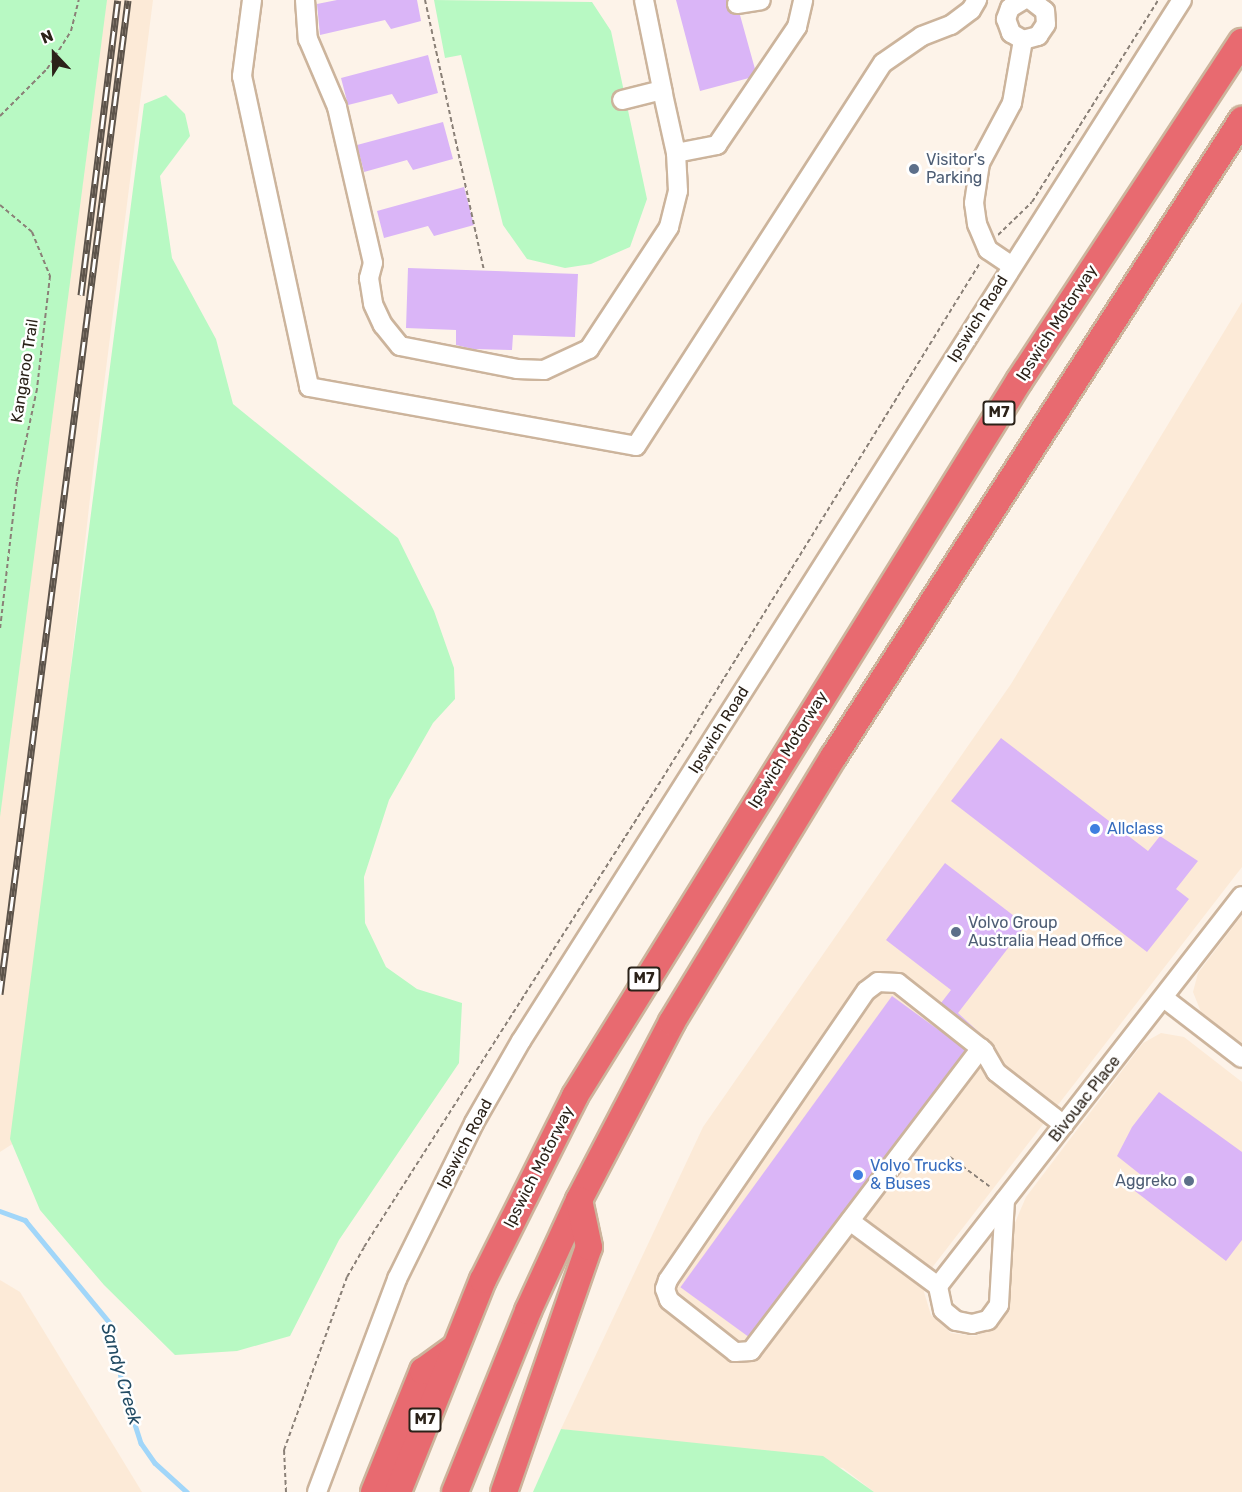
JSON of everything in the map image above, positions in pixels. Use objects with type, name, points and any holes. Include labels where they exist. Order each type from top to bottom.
[{"type":"highway","name":"Ipswich Motorway","points":[[398,1492],[453,1349],[534,1175],[626,1008],[1026,371],[1242,42]]},
{"type":"highway","name":"M7","points":[[455,1492],[498,1381],[579,1200],[672,1022],[722,937],[1136,279],[1242,120]]},
{"type":"highway","points":[[504,1492],[589,1247],[579,1200]]},
{"type":"highway","points":[[374,1492],[423,1371],[453,1349]]},
{"type":"street","points":[[252,0],[242,75],[309,387],[636,446],[884,63],[922,36],[951,24],[970,10],[977,0]]},
{"type":"street","points":[[305,0],[308,39],[337,107],[373,263],[369,278],[373,304],[383,326],[400,346],[517,369],[544,370],[570,362],[589,349],[669,227],[678,191],[676,153],[644,0]]},
{"type":"street","points":[[737,4],[761,0]]},
{"type":"street","points":[[676,153],[717,145],[796,27],[803,0]]},
{"type":"street","points":[[1023,40],[1038,36],[1046,24],[1045,11],[1031,0]]},
{"type":"street","name":"Ipswich Road","points":[[317,1492],[397,1279],[492,1092],[1182,0]]},
{"type":"street","points":[[1011,3],[1007,26],[1023,40]]},
{"type":"street","points":[[1012,266],[985,244],[974,203],[980,163],[1012,103],[1023,40]]},
{"type":"street","points":[[622,100],[662,90],[663,93]]},
{"type":"street","name":"Bivouac Place","points":[[938,1286],[1242,896]]},
{"type":"street","points":[[981,1048],[749,1353],[735,1352],[666,1295],[668,1280],[871,986],[886,980],[896,982],[981,1048],[996,1072],[1064,1125]]},
{"type":"street","points":[[1164,998],[1242,1059]]},
{"type":"street","points":[[850,1221],[938,1286],[943,1310],[956,1321],[972,1324],[988,1320],[1000,1296],[1005,1200]]},
{"type":"path","points":[[0,116],[46,69],[71,31],[79,0]]},
{"type":"path","points":[[425,0],[484,271]]},
{"type":"path","points":[[1002,229],[1032,202],[1158,0]]},
{"type":"path","name":"Kangaroo Trail","points":[[0,205],[32,232],[50,276],[37,389],[17,482],[0,630]]},
{"type":"path","points":[[286,1492],[284,1450],[347,1276],[663,779],[976,269]]},
{"type":"path","points":[[950,1157],[989,1186]]},
{"type":"shaded area","points":[[93,0],[153,0],[94,463],[17,1141],[0,1152],[0,663]]},
{"type":"shaded area","points":[[1242,302],[1242,867],[931,1269],[924,1292],[931,1315],[951,1333],[975,1336],[996,1326],[1010,1302],[1011,1232],[1026,1197],[1143,1043],[1161,1033],[1184,1037],[1242,1082],[1242,1492],[874,1492],[843,1468],[561,1429],[703,1127],[1011,684]]},
{"type":"shaded area","points":[[1242,915],[1242,1044],[1201,1012],[1193,992],[1198,973]]},
{"type":"shaded area","points":[[0,1280],[20,1292],[142,1492],[0,1492]]},
{"type":"green space","points":[[0,0],[107,0],[0,817]]},
{"type":"green space","points":[[434,0],[592,2],[611,31],[647,199],[630,247],[591,264],[565,268],[527,259],[503,225],[461,55],[445,58]]},
{"type":"green space","points":[[166,95],[185,114],[190,136],[160,176],[172,258],[216,339],[233,404],[398,538],[434,611],[454,668],[455,699],[433,723],[389,800],[364,877],[365,923],[386,967],[417,989],[462,1003],[459,1063],[339,1240],[290,1336],[237,1351],[175,1355],[104,1285],[40,1210],[10,1139],[144,104]]},
{"type":"green space","points":[[561,1429],[823,1456],[874,1492],[533,1492]]},
{"type":"building","points":[[337,0],[417,0],[421,21],[391,29],[385,20],[320,35],[317,4]]},
{"type":"building","points":[[676,0],[727,0],[729,12],[740,15],[755,69],[749,78],[700,91]]},
{"type":"building","points":[[428,55],[438,93],[398,104],[392,94],[348,105],[341,78]]},
{"type":"building","points":[[443,122],[453,159],[413,170],[407,160],[364,172],[357,145]]},
{"type":"building","points":[[464,187],[474,225],[434,236],[428,226],[384,238],[377,211]]},
{"type":"building","points":[[408,268],[578,274],[575,337],[513,335],[512,350],[473,349],[456,345],[456,330],[406,328]]},
{"type":"building","points":[[1001,738],[1148,851],[1160,836],[1198,861],[1176,889],[1189,899],[1147,952],[951,801]]},
{"type":"building","name":"Volvo Group Australia Head Office","points":[[945,863],[1026,925],[958,1013],[982,1035],[941,1003],[951,990],[886,940]]},
{"type":"building","points":[[892,996],[966,1049],[754,1341],[680,1287]]},
{"type":"building","name":"Aggreko","points":[[1159,1092],[1242,1152],[1242,1240],[1226,1261],[1131,1188],[1141,1175],[1117,1156],[1132,1127]]},
{"type":"waterway","name":"Sandy Creek","points":[[0,1211],[25,1220],[110,1323],[123,1387],[141,1443],[155,1463],[187,1492]]},
{"type":"railway","points":[[81,295],[118,0]]},
{"type":"railway","points":[[0,994],[128,0]]},
{"type":"place","name":"Visitor's Parking","points":[[914,169]]},
{"type":"place","name":"Allclass","points":[[1095,829]]},
{"type":"place","name":"Volvo Group Australia Head Office","points":[[956,932]]},
{"type":"place","name":"Volvo Trucks & Buses","points":[[858,1175]]},
{"type":"place","name":"Aggreko","points":[[1189,1181]]}]
